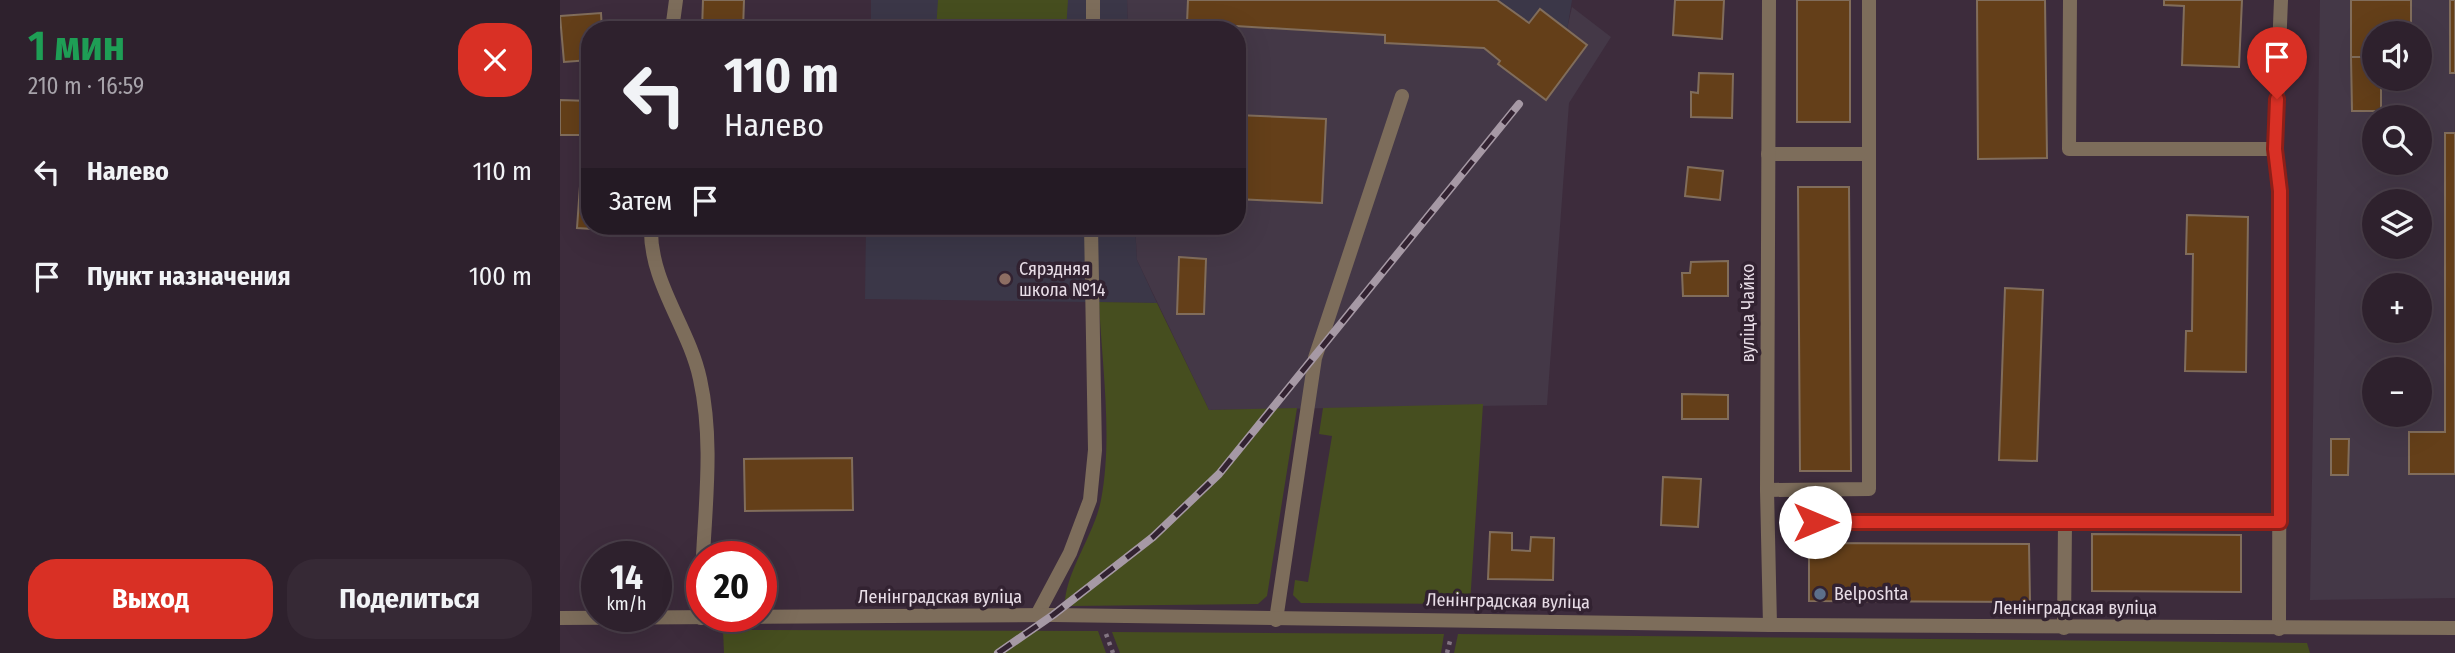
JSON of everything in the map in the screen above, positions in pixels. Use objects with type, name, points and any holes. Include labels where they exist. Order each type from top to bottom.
[{"type":"street","points":[[673,21],[676,0]]},
{"type":"street","points":[[1093,0],[1093,21]]},
{"type":"street","name":"вуліца Чайко","points":[[1769,0],[1767,491],[1770,625]]},
{"type":"street","points":[[1767,491],[1869,489],[1869,0]]},
{"type":"street","points":[[2070,0],[2069,149],[2275,149]]},
{"type":"street","points":[[2279,629],[2280,191],[2275,149],[2281,0]]},
{"type":"street","points":[[1276,620],[1315,358],[1402,96]]},
{"type":"street","points":[[1768,154],[1869,154]]},
{"type":"street","points":[[652,235],[651,245],[670,306],[700,376],[709,438],[705,541]]},
{"type":"street","points":[[1037,615],[1070,553],[1090,500],[1095,450],[1091,235]]},
{"type":"street","points":[[1815,522],[2280,522]]},
{"type":"street","points":[[2064,628],[2065,522]]},
{"type":"street","name":"Ленінградская вуліца","points":[[777,617],[1037,615],[2064,628],[2455,628]]},
{"type":"street","name":"Ленінградская вуліца","points":[[560,618],[686,618]]},
{"type":"shaded area","points":[[871,0],[1127,0],[1128,21],[871,21]]},
{"type":"shaded area","points":[[1127,0],[1387,0],[1529,23],[1540,9],[1567,29],[1572,7],[1611,37],[1569,103],[1547,405],[1209,410],[1137,260],[1136,235],[1246,235],[1246,21],[1128,21]]},
{"type":"shaded area","points":[[1497,0],[1572,0],[1567,30],[1540,9],[1529,23]]},
{"type":"shaded area","points":[[2320,0],[2455,0],[2455,598],[2310,600]]},
{"type":"shaded area","name":"Сярэдняя школа №14","points":[[866,235],[1136,235],[1137,260],[1157,303],[865,299]]},
{"type":"green space","points":[[938,0],[1068,0],[1067,21],[937,21]]},
{"type":"green space","points":[[1099,302],[1157,303],[1209,410],[1297,408],[1267,596],[1258,604],[1072,606],[1065,600],[1071,575],[1098,513],[1104,476],[1106,402]]},
{"type":"green space","points":[[1483,404],[1470,604],[1301,603],[1293,595],[1295,580],[1308,582],[1332,436],[1319,434],[1323,408]]},
{"type":"green space","points":[[777,630],[1098,631],[1106,653],[724,653],[723,632]]},
{"type":"green space","points":[[1112,632],[1444,634],[1441,653],[1120,653]]},
{"type":"green space","points":[[1458,634],[2307,643],[2310,653],[1454,653]]},
{"type":"building","points":[[703,0],[744,0],[743,21],[702,21]]},
{"type":"building","points":[[1188,0],[1497,0],[1529,23],[1540,9],[1587,45],[1546,100],[1498,64],[1500,61],[1484,48],[1385,43],[1385,35],[1246,27],[1246,21],[1187,21]]},
{"type":"building","points":[[1675,0],[1724,0],[1722,39],[1673,35]]},
{"type":"building","points":[[1797,0],[1850,0],[1850,122],[1797,122]]},
{"type":"building","points":[[1977,0],[2045,0],[2047,158],[1978,159]]},
{"type":"building","points":[[2164,0],[2242,0],[2239,67],[2182,65],[2184,6],[2164,5]]},
{"type":"building","points":[[2351,0],[2411,0],[2411,21],[2362,21],[2362,57],[2351,57]]},
{"type":"building","points":[[2450,0],[2455,0],[2455,73],[2450,73]]},
{"type":"building","points":[[601,13],[601,21],[581,21],[581,61],[564,62],[560,16]]},
{"type":"building","points":[[2351,57],[2362,57],[2362,91],[2381,91],[2381,105],[2362,105],[2362,111],[2352,111]]},
{"type":"building","points":[[1699,73],[1733,74],[1732,118],[1691,117],[1691,92],[1698,93]]},
{"type":"building","points":[[560,100],[581,101],[581,135],[560,135]]},
{"type":"building","points":[[1246,115],[1326,119],[1322,203],[1246,199]]},
{"type":"building","points":[[2445,133],[2455,133],[2455,474],[2409,474],[2409,432],[2445,432]]},
{"type":"building","points":[[1688,167],[1723,171],[1720,200],[1685,196]]},
{"type":"building","points":[[580,186],[581,228],[577,228]]},
{"type":"building","points":[[1798,187],[1849,187],[1851,471],[1800,471]]},
{"type":"building","points":[[2187,215],[2248,217],[2246,372],[2185,371],[2186,331],[2192,331],[2193,254],[2186,254]]},
{"type":"building","points":[[1179,257],[1206,259],[1204,314],[1177,314]]},
{"type":"building","points":[[1728,261],[1728,296],[1683,296],[1682,273],[1690,273],[1691,262]]},
{"type":"building","points":[[2005,288],[2043,290],[2037,461],[1999,460]]},
{"type":"building","points":[[1682,394],[1728,395],[1728,419],[1682,419]]},
{"type":"building","points":[[2331,439],[2349,439],[2348,475],[2331,475]]},
{"type":"building","points":[[852,458],[853,510],[745,511],[744,459]]},
{"type":"building","points":[[1663,477],[1701,479],[1698,527],[1661,525]]},
{"type":"building","points":[[1490,532],[1512,533],[1512,550],[1530,551],[1531,537],[1554,538],[1553,580],[1488,579]]},
{"type":"building","points":[[2092,534],[2241,535],[2241,592],[2092,591]]},
{"type":"building","points":[[1809,543],[2029,544],[2030,602],[1809,601]]},
{"type":"railway","points":[[998,653],[1053,615],[1153,537],[1219,474],[1519,104]]},
{"type":"place","name":"Сярэдняя школа №14","points":[[1005,279]]},
{"type":"place","name":"Belposhta","points":[[1820,594]]},
{"type":"route","points":[[1815,522],[2280,522],[2280,191],[2275,149],[2277,99]]}]
